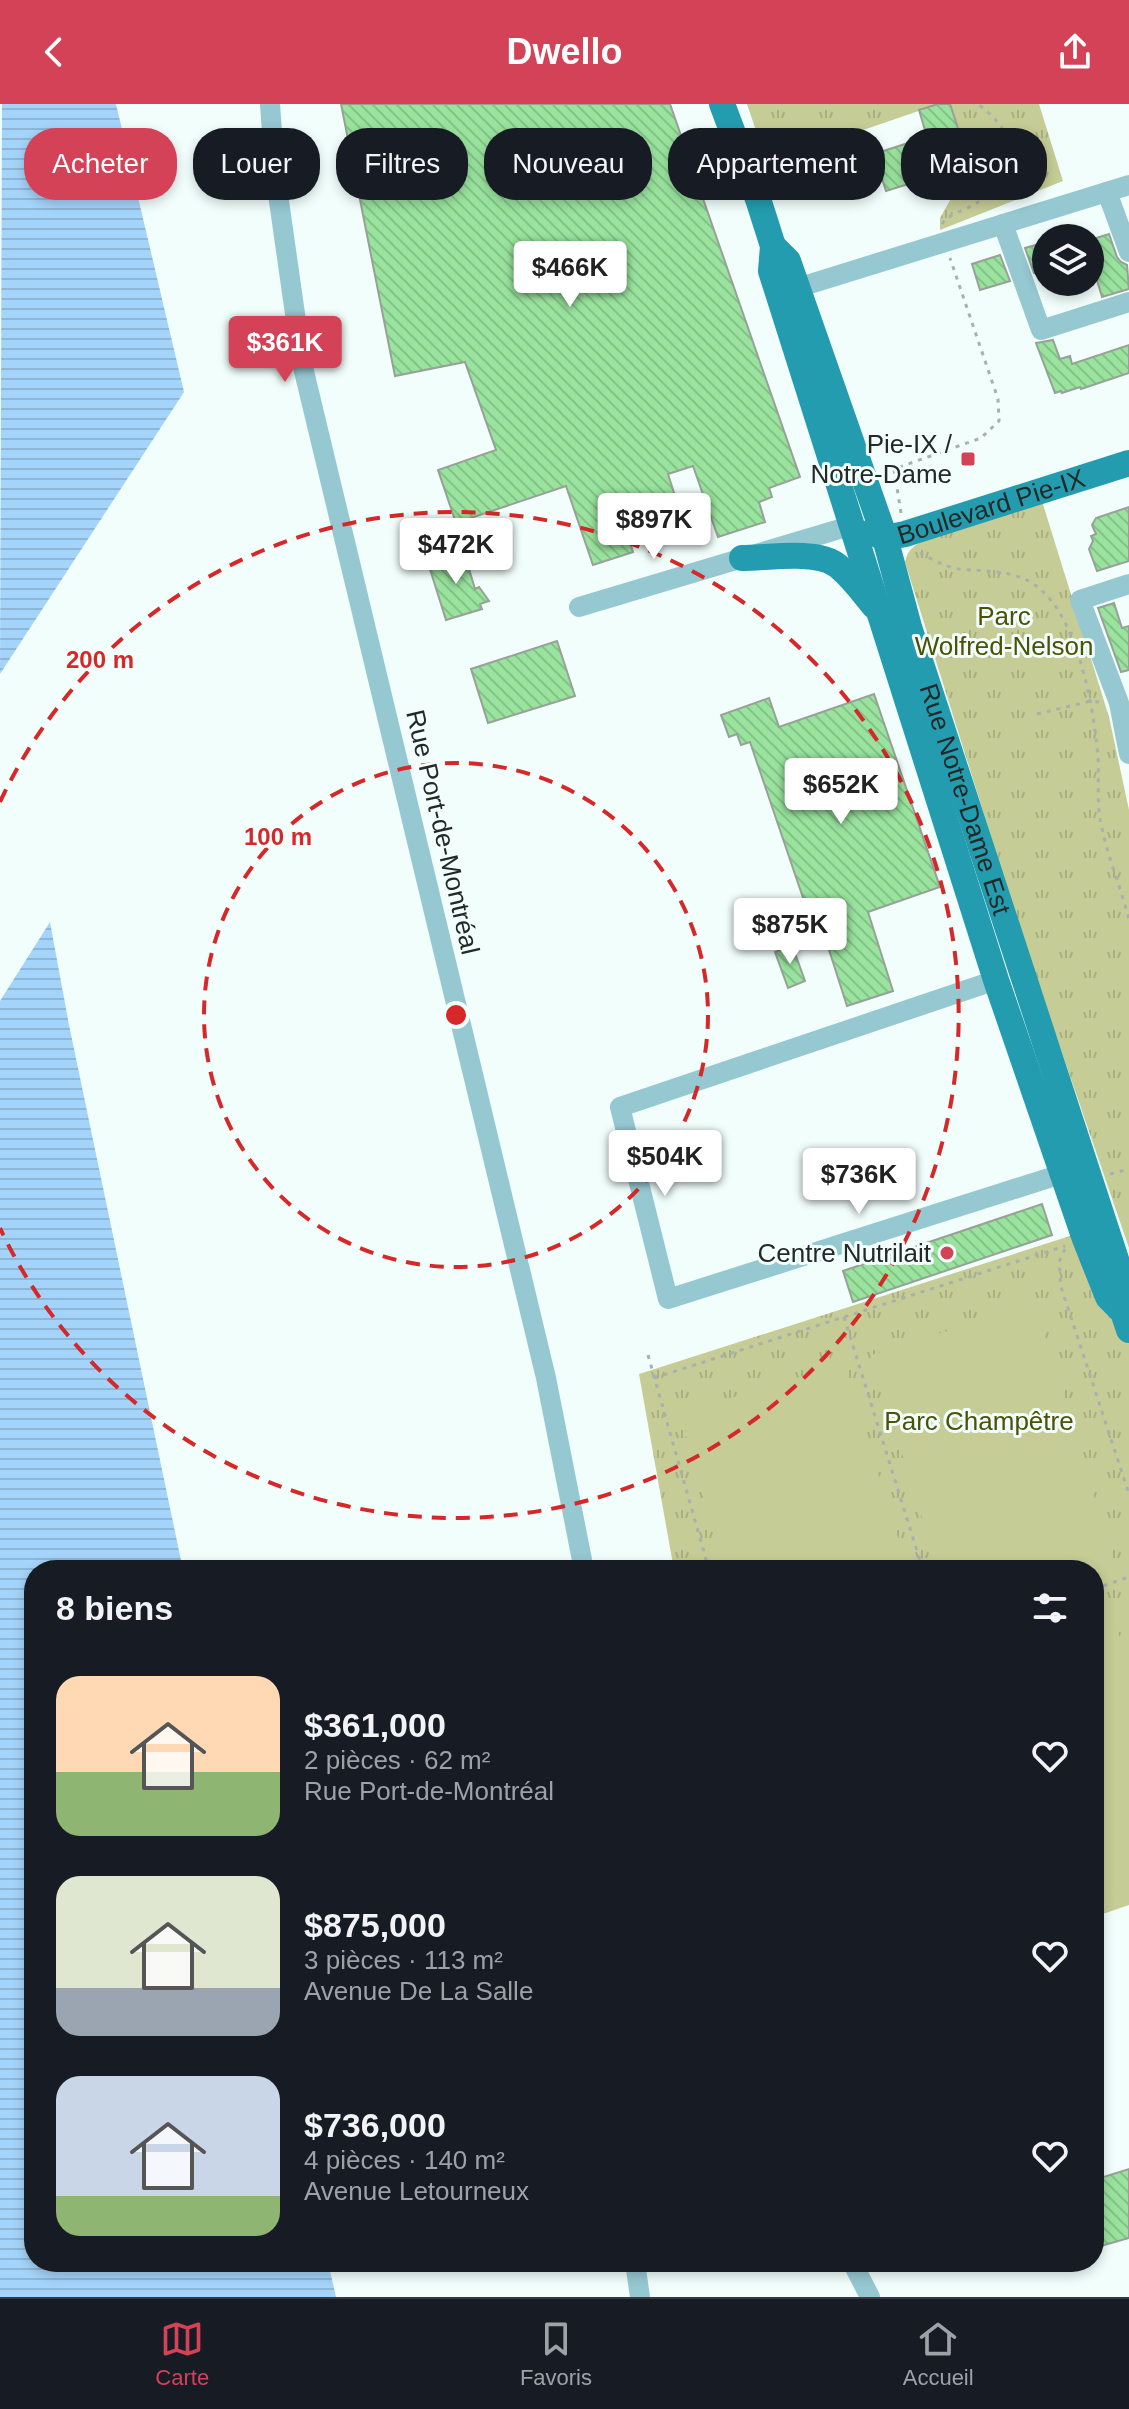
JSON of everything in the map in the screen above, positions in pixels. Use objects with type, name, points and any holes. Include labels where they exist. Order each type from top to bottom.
[{"type":"main road","name":"Rue Notre-Dame Est","points":[[722,104],[773,246],[771,271],[996,980],[1084,1173],[1076,1242],[1126,1321]]},
{"type":"main road","name":"Rue Notre-Dame Est","points":[[773,246],[788,261],[889,528],[909,627],[1084,1173],[1127,1293],[1126,1321]]},
{"type":"main road","name":"Boulevard Pie-IX","points":[[889,528],[1129,448]]},
{"type":"main road","name":"Boulevard Pie-IX","points":[[853,525],[889,528],[905,534],[1129,463]]},
{"type":"main road","points":[[742,558],[817,556],[830,561],[880,612]]},
{"type":"street","name":"Rue Port-de-Montréal","points":[[270,104],[275,173],[302,363],[543,1362],[582,1560]]},
{"type":"street","points":[[797,288],[1129,185]]},
{"type":"street","points":[[1107,192],[1129,252]]},
{"type":"street","points":[[1003,224],[1041,330],[1129,302]]},
{"type":"street","points":[[579,607],[853,525]]},
{"type":"street","points":[[1129,584],[1080,600],[1124,702],[1129,754]]},
{"type":"street","points":[[996,980],[620,1107],[668,1299],[1084,1173]]},
{"type":"street","points":[[636,2272],[640,2297]]},
{"type":"street","points":[[857,2272],[870,2297]]},
{"type":"path","points":[[889,528],[894,469],[981,438],[999,421],[998,399],[942,226],[947,217],[966,209],[999,186],[1013,162],[1013,151],[1004,130],[978,104]]},
{"type":"path","points":[[919,552],[956,569],[1016,574],[1036,586],[1056,605],[1072,635],[1091,701],[1101,820],[1129,919]]},
{"type":"path","points":[[1037,714],[1091,701]]},
{"type":"path","points":[[1084,1173],[1129,1169]]},
{"type":"path","points":[[654,1378],[1076,1242]]},
{"type":"path","points":[[1076,1242],[1059,1262],[1061,1287],[1129,1494]]},
{"type":"path","points":[[844,1317],[920,1560]]},
{"type":"path","points":[[648,1355],[706,1560]]},
{"type":"path","points":[[1104,1586],[1129,1577]]},
{"type":"green space","points":[[747,104],[939,104],[869,128],[755,128]]},
{"type":"green space","points":[[950,104],[1039,104],[1046,128],[958,128]]},
{"type":"green space","points":[[1047,130],[1063,181],[1047,187]]},
{"type":"green space","points":[[950,200],[1015,200],[940,230],[940,218]]},
{"type":"green space","name":"Parc Wolfred-Nelson","points":[[1042,501],[1109,717],[1129,810],[1129,1248],[1023,939],[905,562],[911,549],[923,541]]},
{"type":"green space","name":"Parc Champêtre","points":[[1092,1229],[1129,1342],[1129,1905],[1104,1914],[1104,1560],[672,1560],[639,1374]]},
{"type":"green space","points":[[1034,1303],[1116,1567],[1104,1571],[1104,1560],[935,1560],[872,1355]]},
{"type":"green space","points":[[844,1363],[905,1560],[725,1560],[679,1414]]},
{"type":"green space","points":[[1109,1603],[1129,1668],[1129,1888],[1104,1896],[1104,1605]]},
{"type":"water","points":[[2,104],[116,104],[122,128],[24,128],[24,200],[139,200],[184,392],[0,674]]},
{"type":"water","points":[[50,922],[181,1560],[24,1560],[24,2272],[330,2272],[336,2297],[0,2297],[0,1001]]},
{"type":"building","points":[[341,104],[670,104],[678,128],[668,128],[668,200],[703,200],[800,477],[769,488],[772,497],[759,502],[765,522],[718,537],[693,466],[668,474],[683,521],[629,539],[633,552],[593,565],[566,486],[456,523],[438,470],[496,450],[465,362],[395,376],[360,200],[468,200],[468,128],[346,128]]},
{"type":"building","points":[[950,104],[958,128],[924,128],[919,110]]},
{"type":"building","points":[[901,145],[901,186],[886,191],[885,188],[885,150]]},
{"type":"building","points":[[1109,234],[1117,257],[1127,265],[1129,289],[1102,297],[1104,296],[1104,236]]},
{"type":"building","points":[[1032,246],[1032,267],[1025,248]]},
{"type":"building","points":[[1000,255],[1010,281],[980,290],[972,264]]},
{"type":"building","points":[[1053,340],[1060,359],[1070,356],[1072,364],[1129,345],[1129,373],[1081,389],[1055,393],[1036,343]]},
{"type":"building","points":[[1129,507],[1129,561],[1097,571],[1089,549],[1093,541],[1091,536],[1096,534],[1092,525],[1096,518]]},
{"type":"building","points":[[464,552],[475,589],[479,587],[489,601],[480,604],[482,609],[446,620],[428,563]]},
{"type":"building","points":[[1114,603],[1122,628],[1129,626],[1129,670],[1121,672],[1098,608]]},
{"type":"building","points":[[557,641],[575,696],[488,723],[471,669]]},
{"type":"building","points":[[874,694],[940,887],[868,912],[893,991],[847,1006],[822,928],[814,930],[750,742],[741,745],[737,734],[729,737],[721,715],[769,698],[779,727]]},
{"type":"building","points":[[792,945],[805,981],[788,988],[775,952]]},
{"type":"building","name":"Centre Nutrilait","points":[[1042,1204],[1052,1235],[853,1302],[843,1271]]},
{"type":"building","points":[[1129,2169],[1129,2238],[1104,2245],[1104,2177]]},
{"type":"place","name":"Pie-IX / Notre-Dame","points":[[968,459]]},
{"type":"place","name":"Centre Nutrilait","points":[[947,1253]]}]
